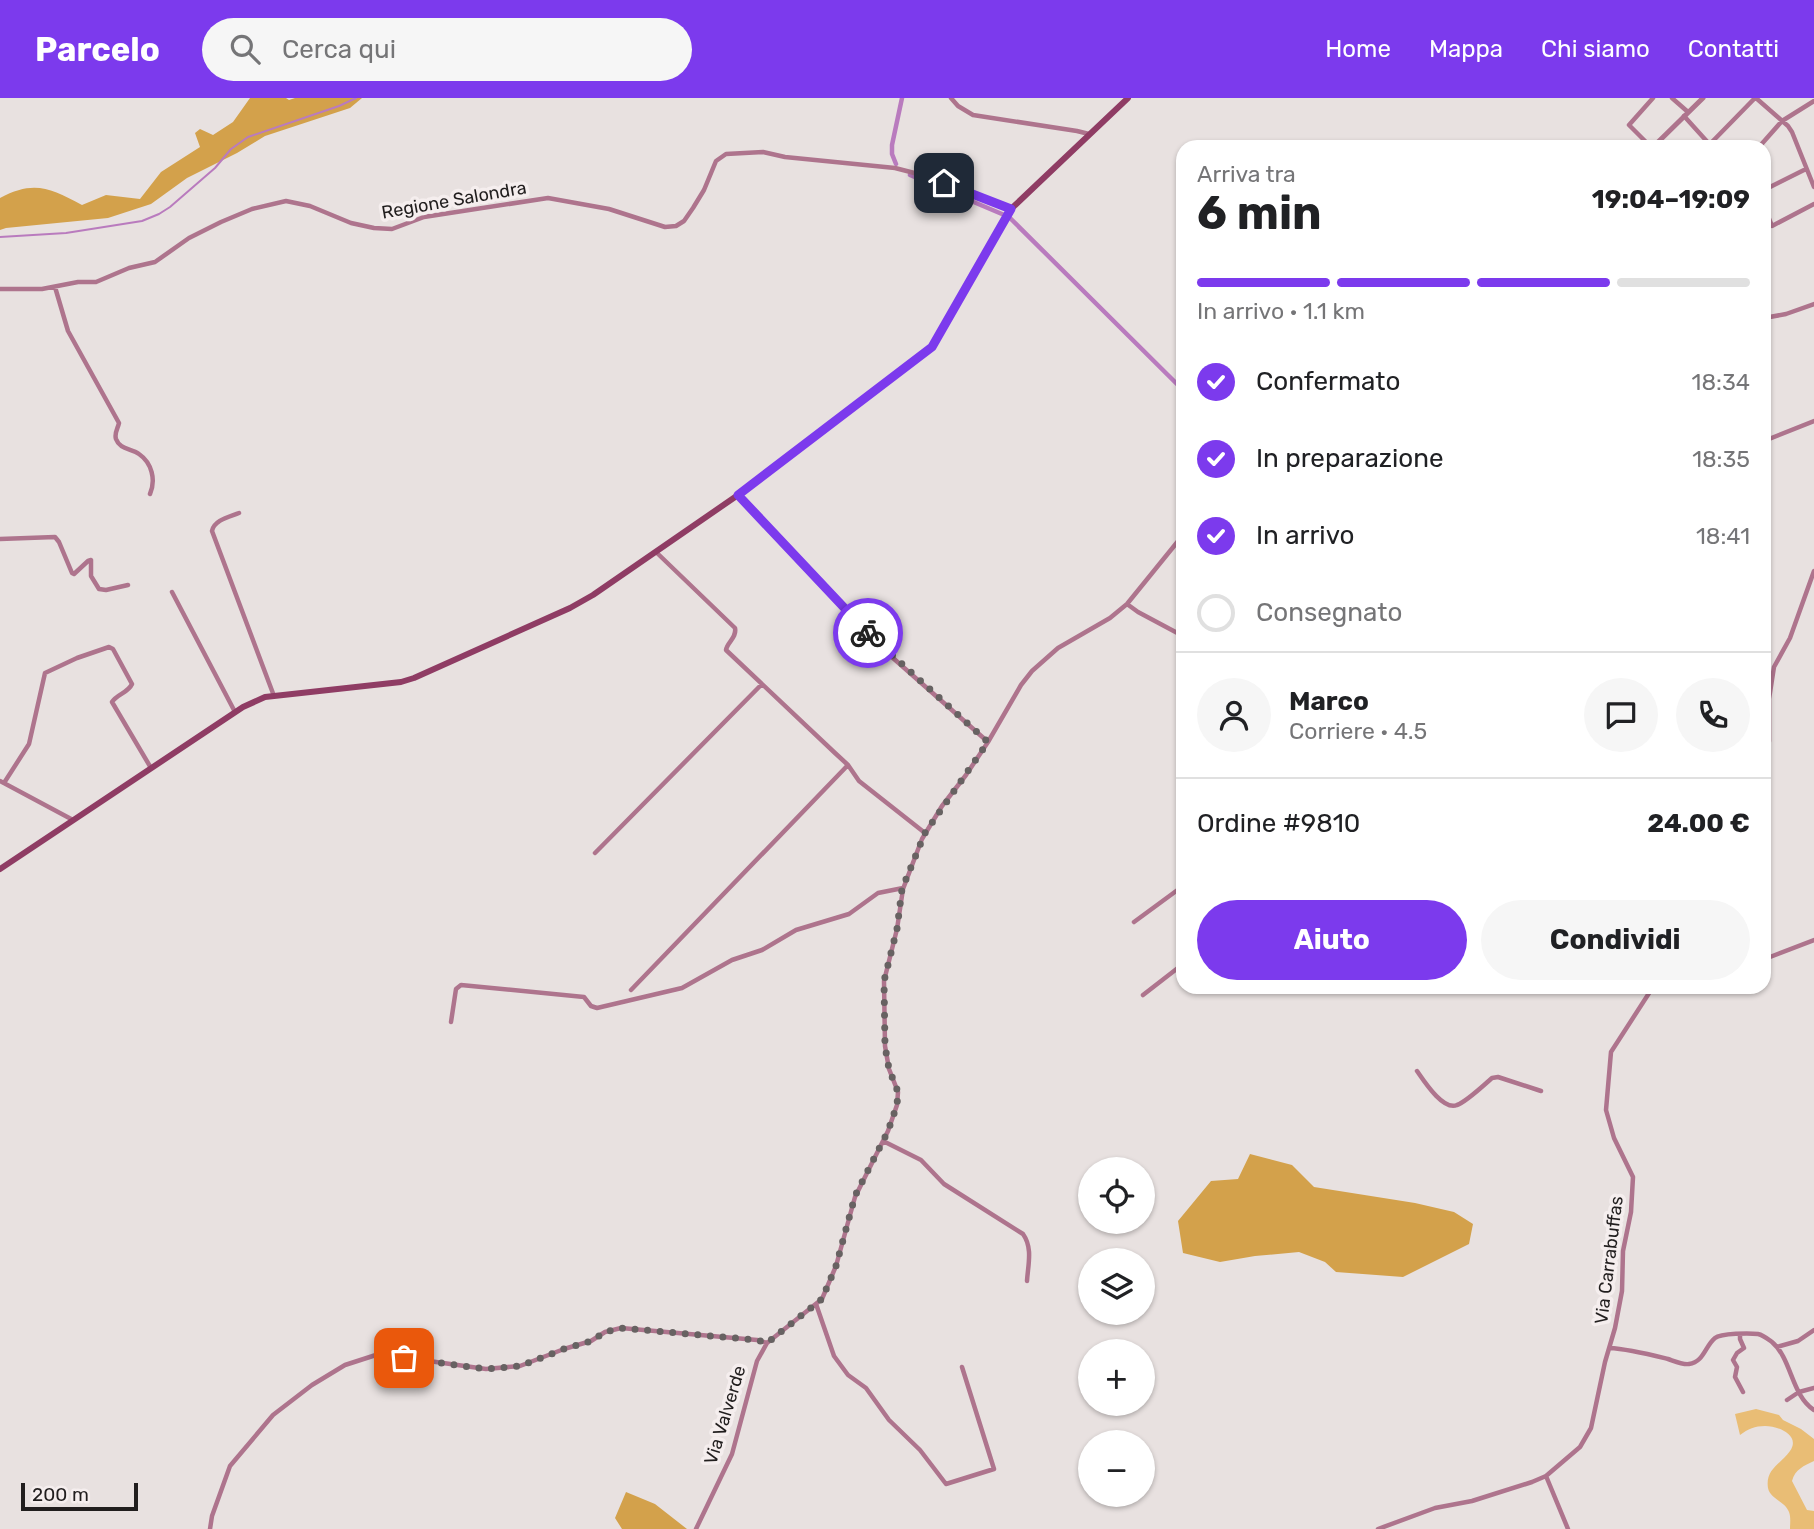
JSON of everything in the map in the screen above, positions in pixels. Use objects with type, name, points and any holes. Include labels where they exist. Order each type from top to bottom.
[{"type":"main road","points":[[0,869],[235,712],[265,697],[414,678],[570,608],[656,552],[738,495],[932,347],[1008,214],[1128,98]]},
{"type":"street","points":[[951,98],[973,115],[1090,134]]},
{"type":"street","points":[[1645,140],[1629,125],[1653,98]]},
{"type":"street","points":[[1672,98],[1706,140]]},
{"type":"street","points":[[1659,140],[1703,98]]},
{"type":"street","points":[[1716,140],[1755,98],[1792,132],[1814,187]]},
{"type":"street","points":[[1765,140],[1783,121],[1814,101]]},
{"type":"street","name":"Regione Salondra","points":[[0,289],[42,289],[78,282],[96,282],[129,268],[155,262],[189,238],[221,222],[252,209],[286,201],[310,206],[351,223],[374,228],[392,229],[424,217],[548,198],[609,209],[665,227],[676,226],[684,221],[693,208],[716,161],[726,155],[763,152],[785,157],[895,168],[926,176],[1008,214]]},
{"type":"street","points":[[1771,187],[1806,169]]},
{"type":"street","points":[[1771,224],[1772,226],[1814,204]]},
{"type":"street","points":[[55,287],[68,331],[119,423],[116,440],[122,447],[138,452],[152,471],[154,482],[150,494]]},
{"type":"street","points":[[1771,317],[1814,304]]},
{"type":"street","points":[[1771,438],[1814,421]]},
{"type":"street","points":[[738,495],[876,643],[988,742]]},
{"type":"street","points":[[239,513],[215,523],[212,531],[274,696]]},
{"type":"street","points":[[0,539],[55,537],[72,573],[89,559],[92,561],[91,576],[99,589],[128,585]]},
{"type":"street","name":"Via Valverde","points":[[696,1529],[732,1454],[757,1361],[767,1343],[822,1299],[836,1266],[855,1196],[897,1105],[898,1092],[889,1069],[885,1046],[884,981],[897,929],[903,888],[925,833],[988,742],[1034,668],[1058,648],[1110,618],[1127,604],[1176,544]]},
{"type":"street","points":[[656,552],[735,628],[734,636],[726,650],[848,765],[859,781],[925,833]]},
{"type":"street","points":[[1771,686],[1774,667],[1790,638],[1814,571]]},
{"type":"street","points":[[172,592],[235,712]]},
{"type":"street","points":[[1127,604],[1176,632]]},
{"type":"street","points":[[73,820],[2,782],[29,744],[45,673],[77,658],[113,649],[132,684],[112,702],[151,768]]},
{"type":"street","points":[[595,853],[762,684]]},
{"type":"street","points":[[631,990],[848,765]]},
{"type":"street","points":[[451,1022],[456,989],[460,985],[584,997],[591,1006],[597,1008],[682,988],[732,960],[762,950],[796,930],[849,914],[878,893],[903,888]]},
{"type":"street","points":[[1134,922],[1176,891]]},
{"type":"street","points":[[1771,957],[1814,940]]},
{"type":"street","points":[[1143,995],[1176,969]]},
{"type":"street","name":"Via Carrabuffas","points":[[1546,1476],[1580,1447],[1591,1428],[1612,1341],[1622,1291],[1623,1251],[1631,1212],[1633,1177],[1614,1138],[1606,1110],[1611,1052],[1648,994]]},
{"type":"street","points":[[1417,1072],[1427,1086],[1450,1106],[1457,1105],[1492,1078],[1498,1077],[1541,1091]]},
{"type":"street","points":[[883,1140],[921,1160],[944,1184],[1023,1234],[1029,1250],[1027,1281]]},
{"type":"street","points":[[816,1304],[834,1356],[848,1375],[866,1388],[888,1420],[920,1450],[946,1485],[994,1469],[962,1367]]},
{"type":"street","points":[[210,1529],[230,1466],[273,1415],[312,1385],[345,1365],[379,1354],[486,1369],[520,1366],[621,1328],[767,1343]]},
{"type":"street","points":[[1777,1348],[1798,1341],[1814,1330]]},
{"type":"street","points":[[1740,1334],[1744,1348],[1733,1360],[1737,1367],[1735,1377],[1743,1392]]},
{"type":"street","points":[[1609,1348],[1628,1349],[1688,1364],[1698,1360],[1715,1338],[1721,1335],[1760,1334],[1777,1348],[1799,1392],[1814,1410]]},
{"type":"street","points":[[1612,1341],[1628,1349]]},
{"type":"street","points":[[1787,1400],[1799,1392],[1814,1388]]},
{"type":"street","points":[[1378,1529],[1435,1508],[1472,1500],[1546,1476],[1567,1529]]},
{"type":"shaded area","points":[[250,98],[362,98],[350,108],[265,136],[187,178],[151,204],[108,218],[0,230],[0,198],[23,189],[42,188],[82,205],[106,195],[140,199],[161,172],[200,147],[195,133],[200,129],[213,135],[233,122]]},
{"type":"shaded area","points":[[1250,1154],[1292,1165],[1314,1187],[1454,1212],[1473,1224],[1469,1244],[1403,1277],[1336,1272],[1325,1262],[1299,1252],[1220,1262],[1183,1253],[1178,1221],[1211,1181],[1238,1179]]},
{"type":"shaded area","points":[[1756,1409],[1779,1415],[1814,1439],[1814,1461],[1803,1466],[1792,1481],[1807,1510],[1814,1511],[1814,1529],[1790,1529],[1787,1508],[1769,1492],[1771,1471],[1793,1445],[1790,1436],[1782,1430],[1765,1426],[1752,1428],[1740,1435],[1735,1414]]},
{"type":"shaded area","points":[[626,1492],[655,1504],[687,1529],[622,1529],[615,1518]]},
{"type":"waterway","points":[[0,237],[66,233],[142,221],[170,207],[215,168],[231,149],[248,137],[356,98]]},
{"type":"waterway","points":[[896,164],[892,145],[902,98]]},
{"type":"waterway","points":[[910,175],[1009,217],[1176,383]]},
{"type":"way so far","points":[[404,1358],[486,1369],[520,1366],[621,1328],[767,1343],[822,1299],[836,1266],[855,1196],[888,1131],[897,1105],[898,1092],[889,1069],[885,1046],[884,981],[897,929],[902,889],[925,833],[988,742],[868,633]]},
{"type":"route","points":[[868,633],[738,495],[932,347],[1011,209],[944,183]]}]
